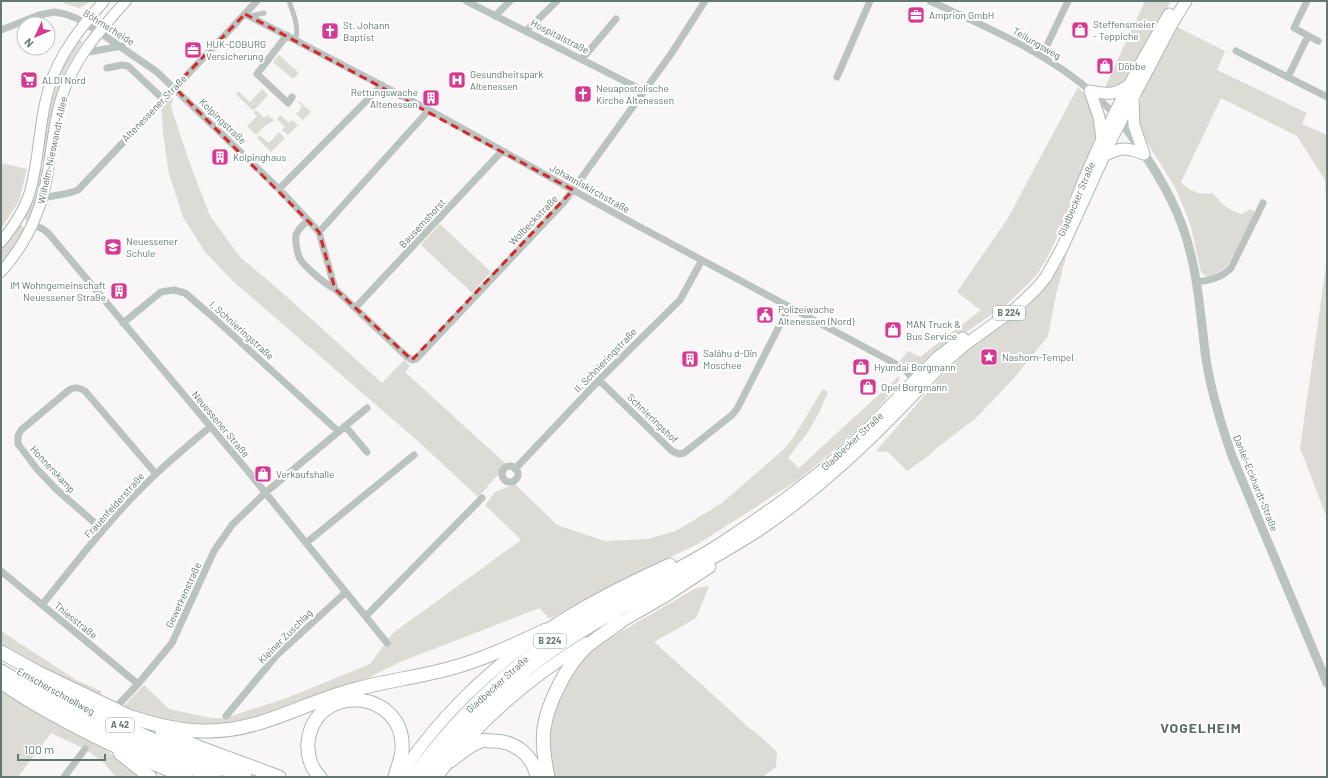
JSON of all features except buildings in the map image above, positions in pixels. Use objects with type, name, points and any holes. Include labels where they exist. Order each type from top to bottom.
[{"type":"highway","points":[[548,777],[545,760],[544,729],[558,686],[568,669],[586,647],[619,623]]},
{"type":"highway","points":[[131,717],[164,727],[187,731],[205,732],[239,728],[266,721],[350,690],[465,664],[496,653],[546,630]]},
{"type":"highway","points":[[1,652],[37,672],[131,717],[198,747],[280,777]]},
{"type":"highway","name":"Emscherschnellweg","points":[[1,659],[78,704],[122,726],[244,777]]},
{"type":"highway","name":"Emscherschnellweg","points":[[1,671],[52,701],[117,735],[215,777]]},
{"type":"highway","points":[[1,682],[30,701],[96,736],[186,777]]},
{"type":"highway","points":[[320,777],[311,762],[308,749],[309,735],[315,722],[324,711],[335,703],[349,699],[363,700],[376,704],[388,712],[397,724],[401,737],[402,751],[395,777]]},
{"type":"highway","points":[[96,736],[150,777]]},
{"type":"highway","points":[[450,761],[481,741],[497,740],[510,743],[522,750],[530,760],[537,777]]},
{"type":"main road","name":"Wilhelm-Nieswandt-Allee","points":[[20,215],[28,196],[36,164],[43,113],[57,67],[67,48],[85,23],[104,1]]},
{"type":"main road","name":"Wilhelm-Nieswandt-Allee","points":[[33,225],[43,198],[61,99],[73,69],[82,53],[126,1]]},
{"type":"main road","name":"Gladbecker Straße","points":[[412,777],[437,744],[468,710],[527,657],[572,626],[719,544],[778,504],[825,468],[917,384],[966,344],[1016,308],[1036,289],[1046,277],[1062,248],[1103,156],[1131,83],[1177,1]]},
{"type":"main road","name":"Gladbecker Straße","points":[[424,777],[445,750],[475,717],[499,694],[534,665],[578,634],[692,570],[758,531],[784,513],[836,471],[884,426],[948,348],[1017,300],[1038,277],[1048,262],[1066,226],[1102,139],[1133,98],[1173,22],[1186,1]]},
{"type":"main road","points":[[1102,139],[1099,117],[1090,91],[1112,94],[1121,91],[1131,83]]},
{"type":"main road","points":[[1133,98],[1134,125],[1144,154]]},
{"type":"main road","points":[[1103,156],[1119,148],[1132,149],[1144,154]]},
{"type":"main road","points":[[36,164],[42,166],[48,172]]},
{"type":"main road","points":[[1,242],[20,215],[25,224],[33,225],[19,250],[1,272]]},
{"type":"main road","points":[[437,777],[482,724],[520,689],[560,659],[697,576],[727,556],[758,531]]},
{"type":"main road","points":[[399,777],[428,737],[459,703],[500,665],[546,630],[600,598],[652,572],[719,544]]},
{"type":"street","name":"Altenessener Straße","points":[[43,198],[68,194],[78,190],[257,1]]},
{"type":"street","points":[[289,1],[296,27],[297,37],[295,40]]},
{"type":"street","name":"Hospitalstraße","points":[[466,1],[644,91]]},
{"type":"street","points":[[495,16],[510,1]]},
{"type":"street","points":[[526,30],[557,1]]},
{"type":"street","name":"Wolbeckstraße","points":[[356,308],[406,356],[412,360],[416,359],[564,202],[671,54],[705,1]]},
{"type":"street","points":[[837,77],[870,1]]},
{"type":"street","name":"Teilungsweg","points":[[930,1],[1007,36],[1042,56],[1064,70],[1090,91],[1118,118]]},
{"type":"street","points":[[1042,56],[1068,1]]},
{"type":"street","points":[[1307,1],[1294,28],[1318,41]]},
{"type":"street","name":"Böhmerheide","points":[[1,30],[39,15],[54,12],[65,14],[85,23],[122,46],[154,69],[174,87]]},
{"type":"street","points":[[254,15],[264,13]]},
{"type":"street","name":"Johanniskirchstraße","points":[[245,14],[429,110],[573,190],[896,364],[908,373],[917,384]]},
{"type":"street","points":[[582,59],[616,18]]},
{"type":"street","points":[[287,35],[257,74],[288,102],[292,97]]},
{"type":"street","points":[[1288,77],[1308,36]]},
{"type":"street","points":[[82,53],[122,46]]},
{"type":"street","points":[[1236,52],[1327,97]]},
{"type":"street","points":[[107,68],[122,65],[128,66],[163,99]]},
{"type":"street","points":[[279,189],[382,85]]},
{"type":"street","name":"Kolpingstraße","points":[[174,87],[279,189],[319,232],[335,289]]},
{"type":"street","points":[[319,232],[429,110]]},
{"type":"street","name":"Daniel-Eckhardt-Straße","points":[[1118,118],[1165,186],[1182,225],[1190,248],[1197,282],[1207,361],[1217,409],[1227,440],[1327,683]]},
{"type":"street","name":"Bausemshorst","points":[[356,308],[502,151]]},
{"type":"street","points":[[1197,282],[1214,279],[1231,268],[1263,203]]},
{"type":"street","points":[[308,220],[300,228],[296,235],[297,252],[301,260],[327,285],[335,289],[356,308]]},
{"type":"street","name":"Neuessener Straße","points":[[33,225],[43,229],[49,234],[265,493],[387,643]]},
{"type":"street","name":"II. Schnieringstraße","points":[[515,469],[599,380],[680,300],[702,260]]},
{"type":"street","name":"I. Schnieringstraße","points":[[124,323],[161,292],[174,290],[185,293],[338,432]]},
{"type":"street","name":"Schnieringshof","points":[[599,380],[672,451],[679,454],[684,453],[732,415],[737,409],[789,307]]},
{"type":"street","name":"Honnerskamp","points":[[103,530],[57,490],[37,469],[18,444],[20,430],[70,389],[80,388],[85,391],[156,474]]},
{"type":"street","name":"Gewerkenstraße","points":[[118,705],[138,684],[172,643],[218,546],[232,525],[265,493],[367,408]]},
{"type":"street","points":[[345,426],[367,452]]},
{"type":"street","name":"Frauenfelderstraße","points":[[42,605],[103,530],[156,474],[210,427]]},
{"type":"street","points":[[306,543],[414,455]]},
{"type":"street","points":[[366,616],[482,498]]},
{"type":"street","name":"Thiesstraße","points":[[1,571],[138,684]]},
{"type":"street","name":"Kleiner Zuschlag","points":[[226,716],[276,656],[346,592]]},
{"type":"street","points":[[64,777],[85,749]]},
{"type":"highlighted area","points":[[245,14],[573,190],[412,360],[335,289],[319,232],[174,87]]},
{"type":"shaded area","points":[[68,1],[91,1],[79,8],[63,3]]},
{"type":"shaded area","points":[[1145,1],[1171,1],[1122,86],[1104,89]]},
{"type":"shaded area","points":[[1177,27],[1225,51],[1217,70],[1307,113],[1302,124],[1327,135],[1327,219],[1325,180],[1297,136],[1221,98],[1181,182],[1196,192],[1204,194],[1213,193],[1222,204],[1229,209],[1242,214],[1251,209],[1255,212],[1228,265],[1212,277],[1205,276],[1201,272],[1191,226],[1176,189],[1143,136],[1138,123],[1140,102],[1144,84]]},
{"type":"shaded area","points":[[77,38],[83,42],[66,69],[59,89],[47,163],[40,159],[44,125],[53,84]]},
{"type":"shaded area","points":[[279,55],[299,73],[293,79],[273,62]]},
{"type":"shaded area","points":[[1078,87],[1086,96],[1099,133],[1092,155],[1063,224],[1038,273],[1007,304],[940,350],[921,366],[911,367],[899,362],[908,351],[920,357],[981,310],[957,292],[1008,218]]},
{"type":"shaded area","points":[[262,89],[268,95],[255,109],[252,110],[236,94],[238,91],[250,102]]},
{"type":"shaded area","points":[[169,98],[173,98],[171,107],[189,161],[210,216],[241,258],[276,287],[382,383],[404,360],[410,366],[405,372],[506,464],[500,469],[498,475],[478,497],[420,443],[234,282],[205,252],[183,217],[169,174],[163,133],[161,105]]},
{"type":"shaded area","points":[[299,101],[311,112],[303,120],[296,114],[302,106],[298,102]]},
{"type":"shaded area","points":[[256,110],[264,118],[267,115],[274,120],[266,125],[256,135],[247,126],[257,116],[253,113]]},
{"type":"shaded area","points":[[280,115],[289,123],[292,120],[298,125],[288,135],[282,130],[285,127],[277,119]]},
{"type":"shaded area","points":[[279,132],[285,138],[271,152],[257,138],[259,135],[269,143]]},
{"type":"shaded area","points":[[1,163],[27,169],[19,201],[1,229]]},
{"type":"shaded area","points":[[42,169],[43,172],[36,209],[29,222],[26,221],[25,217],[35,193],[38,171]]},
{"type":"shaded area","points":[[19,223],[23,227],[28,228],[1,268],[1,248]]},
{"type":"shaded area","points":[[440,224],[491,272],[472,293],[421,245]]},
{"type":"shaded area","points":[[1071,237],[1055,299],[1048,336],[1015,377],[976,418],[926,458],[907,471],[888,452],[876,451],[937,381],[971,347],[1009,321],[1035,299],[1049,278]]},
{"type":"shaded area","points":[[1327,260],[1327,518],[1300,448]]},
{"type":"shaded area","points":[[899,376],[897,385],[869,419],[798,480],[698,544],[612,585],[549,619],[540,608],[400,662],[368,678],[261,716],[236,723],[209,725],[185,724],[164,720],[123,707],[144,685],[169,709],[211,718],[225,718],[287,698],[370,664],[393,633],[521,540],[485,505],[495,492],[515,484],[557,525],[605,541],[648,539],[676,531],[722,503],[784,449],[793,438],[823,389],[828,392],[819,413],[808,432],[788,458],[799,468]]},
{"type":"shaded area","points":[[709,586],[696,618],[654,642],[777,752],[776,767],[762,777],[552,777],[547,744],[555,702],[580,660],[605,641],[696,588]]},
{"type":"shaded area","points":[[1,631],[76,680],[101,691],[102,697],[29,661],[1,644]]},
{"type":"shaded area","points":[[1,686],[105,749],[139,777],[116,777],[104,763],[85,749],[51,733],[18,777],[1,777]]},
{"type":"tunnel","points":[[85,749],[96,734]]},
{"type":"place","name":"Amprion GmbH","points":[[916,15]]},
{"type":"place","name":"Steffensmeier - Teppiche","points":[[1080,30]]},
{"type":"place","name":"St. Johann Baptist","points":[[330,31]]},
{"type":"place","name":"HUK-COBURG Versicherung","points":[[193,50]]},
{"type":"place","name":"Döbbe","points":[[1105,66]]},
{"type":"place","name":"ALDI Nord","points":[[29,80]]},
{"type":"place","name":"Gesundheitspark Altenessen","points":[[457,80]]},
{"type":"place","name":"Neuapostolische Kirche Altenessen","points":[[583,94]]},
{"type":"place","name":"Rettungswache Altenessen","points":[[431,98]]},
{"type":"place","name":"Kolpinghaus","points":[[220,157]]},
{"type":"place","name":"Neuessener Schule","points":[[113,247]]},
{"type":"place","name":"IM Wohngemeinschaft Neuessener Straße","points":[[119,291]]},
{"type":"place","name":"Polizeiwache Altenessen (Nord)","points":[[765,315]]},
{"type":"place","name":"MAN Truck & Bus Service","points":[[893,330]]},
{"type":"place","name":"Nashorn-Tempel","points":[[989,357]]},
{"type":"place","name":"Salâhu d-Dîn Moschee","points":[[690,359]]},
{"type":"place","name":"Hyundai Borgmann","points":[[861,367]]},
{"type":"place","name":"Opel Borgmann","points":[[868,387]]},
{"type":"place","name":"Verkaufshalle","points":[[263,474]]},
{"type":"district","name":"VOGELHEIM","points":[[1201,728]]}]
